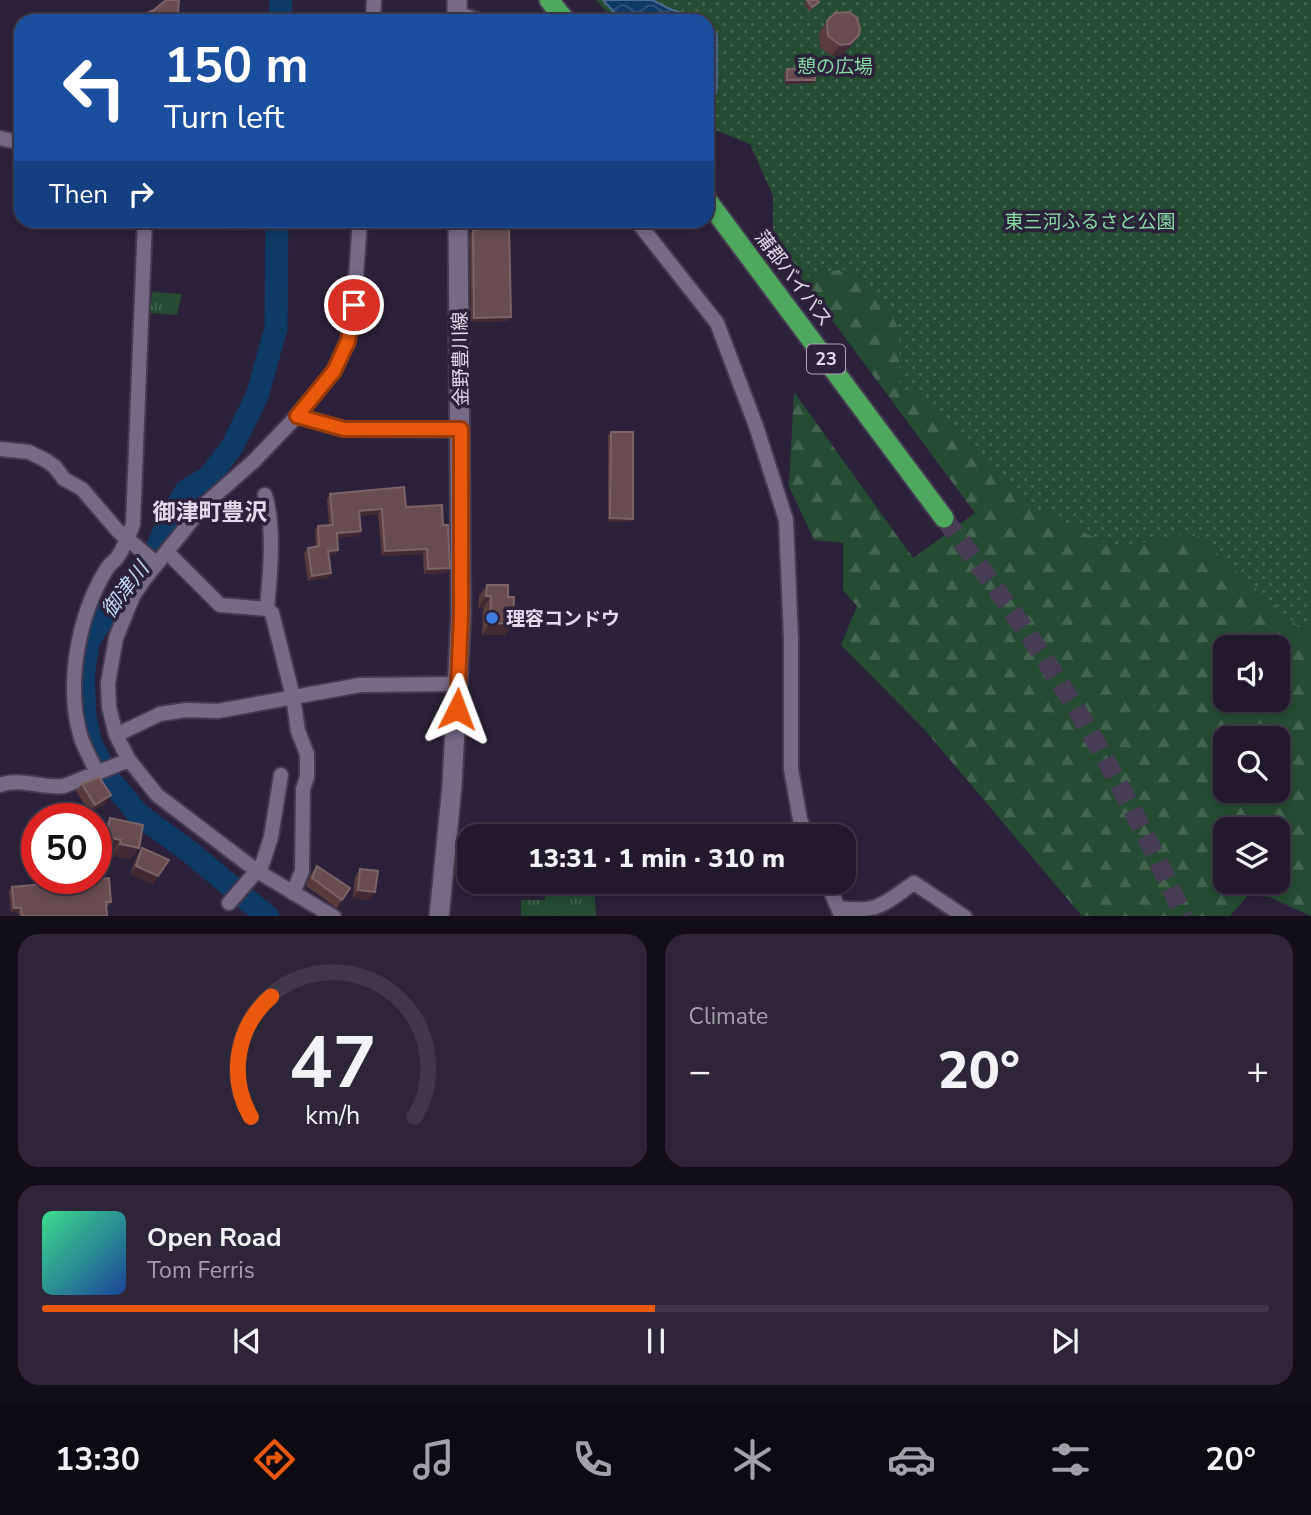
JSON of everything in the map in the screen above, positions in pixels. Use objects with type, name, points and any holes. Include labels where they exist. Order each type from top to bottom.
[{"type":"highway","points":[[540,0],[551,14]]},
{"type":"highway","points":[[549,0],[560,14]]},
{"type":"highway","name":"蒲郡バイパス","points":[[714,210],[941,519],[714,223]]},
{"type":"main road","name":"金野豊川線","points":[[439,916],[452,786],[458,684],[461,429],[458,228]]},
{"type":"street","points":[[97,772],[82,739],[75,709],[75,663],[91,602],[107,568],[130,541],[133,524],[145,228]]},
{"type":"street","points":[[334,916],[257,871],[170,806],[145,782],[126,761],[116,735],[109,707],[108,683],[111,657],[133,596],[154,561],[167,552],[204,505],[254,461],[297,416],[334,371],[348,341],[354,305],[359,228]]},
{"type":"street","points":[[642,228],[717,323],[756,426],[786,520],[791,639],[791,769],[802,824]]},
{"type":"street","points":[[297,416],[344,429],[461,429]]},
{"type":"street","points":[[0,450],[29,452],[47,461],[64,479],[82,489],[118,531],[154,561]]},
{"type":"street","points":[[265,495],[268,508],[270,582],[267,609]]},
{"type":"street","points":[[167,552],[220,605],[267,609],[272,613],[293,697],[298,731],[307,754],[307,777],[303,789],[302,871],[293,892]]},
{"type":"street","points":[[116,735],[160,714],[186,710],[218,711],[360,685],[458,684]]},
{"type":"street","points":[[0,785],[8,782],[55,787],[76,782],[126,761]]},
{"type":"street","points":[[229,903],[262,866],[271,837],[281,775]]},
{"type":"street","points":[[832,894],[840,912],[877,909],[914,883],[965,916]]},
{"type":"green space","name":"東三河ふるさと公園","points":[[596,0],[1311,0],[1311,625],[1299,627],[1198,536],[1181,535],[1115,548],[1030,505],[921,398],[900,388],[899,330],[885,301],[843,269],[801,278],[773,230],[773,196],[750,144],[714,129],[714,14],[609,14]]},
{"type":"green space","points":[[773,230],[1311,391],[1311,916],[1269,897],[1248,895],[1230,916],[1082,916],[924,729],[841,645],[857,606],[843,590],[843,543],[814,540],[789,486],[794,392],[913,558],[975,513],[801,278]]},
{"type":"green space","points":[[152,292],[182,294],[177,315],[150,313]]},
{"type":"green space","points":[[545,894],[595,894],[596,916],[521,916],[521,900],[545,900]]},
{"type":"water","points":[[603,0],[652,0],[684,14],[616,14]]},
{"type":"water","points":[[714,31],[717,35],[714,95]]},
{"type":"building","points":[[166,0],[179,0],[178,14],[145,14]]},
{"type":"building","points":[[807,0],[817,0],[819,2],[812,7]]},
{"type":"building","points":[[849,12],[857,18],[859,35],[850,44],[840,45],[828,36],[827,21],[835,13]]},
{"type":"building","points":[[787,69],[815,69],[815,80],[787,80]]},
{"type":"building","points":[[509,228],[511,317],[474,318],[473,230]]},
{"type":"building","points":[[611,432],[633,432],[633,519],[610,518]]},
{"type":"building","points":[[404,487],[406,507],[442,505],[443,525],[448,525],[450,568],[428,569],[427,549],[385,551],[382,509],[359,511],[361,531],[337,533],[338,550],[328,551],[331,573],[312,576],[308,548],[319,546],[318,526],[333,525],[330,494]]},
{"type":"building","points":[[487,585],[508,585],[508,597],[514,597],[513,624],[490,623],[491,596],[486,596]]},
{"type":"building","points":[[99,777],[111,795],[94,803],[82,784]]},
{"type":"building","points":[[112,818],[143,825],[139,848],[120,844],[121,840],[112,838]]},
{"type":"building","points":[[142,848],[169,860],[158,876],[136,866]]},
{"type":"building","points":[[317,866],[350,888],[342,900],[312,878]]},
{"type":"building","points":[[360,869],[378,871],[375,892],[358,890]]},
{"type":"building","points":[[21,886],[21,894],[110,894],[111,902],[106,902],[107,916],[22,916],[21,908],[14,908],[12,887]]},
{"type":"waterway","name":"御津川","points":[[280,14],[281,0]]},
{"type":"waterway","name":"御津川","points":[[267,916],[191,853],[138,814],[110,780],[90,742],[85,717],[83,677],[88,643],[95,630],[157,549],[168,522],[186,491],[209,477],[232,447],[257,396],[276,328],[277,228]]},
{"type":"tunnel","points":[[944,518],[1026,631],[1071,700],[1131,806],[1184,916]]},
{"type":"place","name":"理容コンドウ","points":[[492,618]]},
{"type":"district","name":"御津町豊沢","points":[[210,512]]},
{"type":"route","points":[[354,305],[348,341],[334,371],[297,416],[344,429],[461,429],[461,615],[457,709]]},
{"type":"park label","name":"憩の広場","points":[[835,66]]}]
